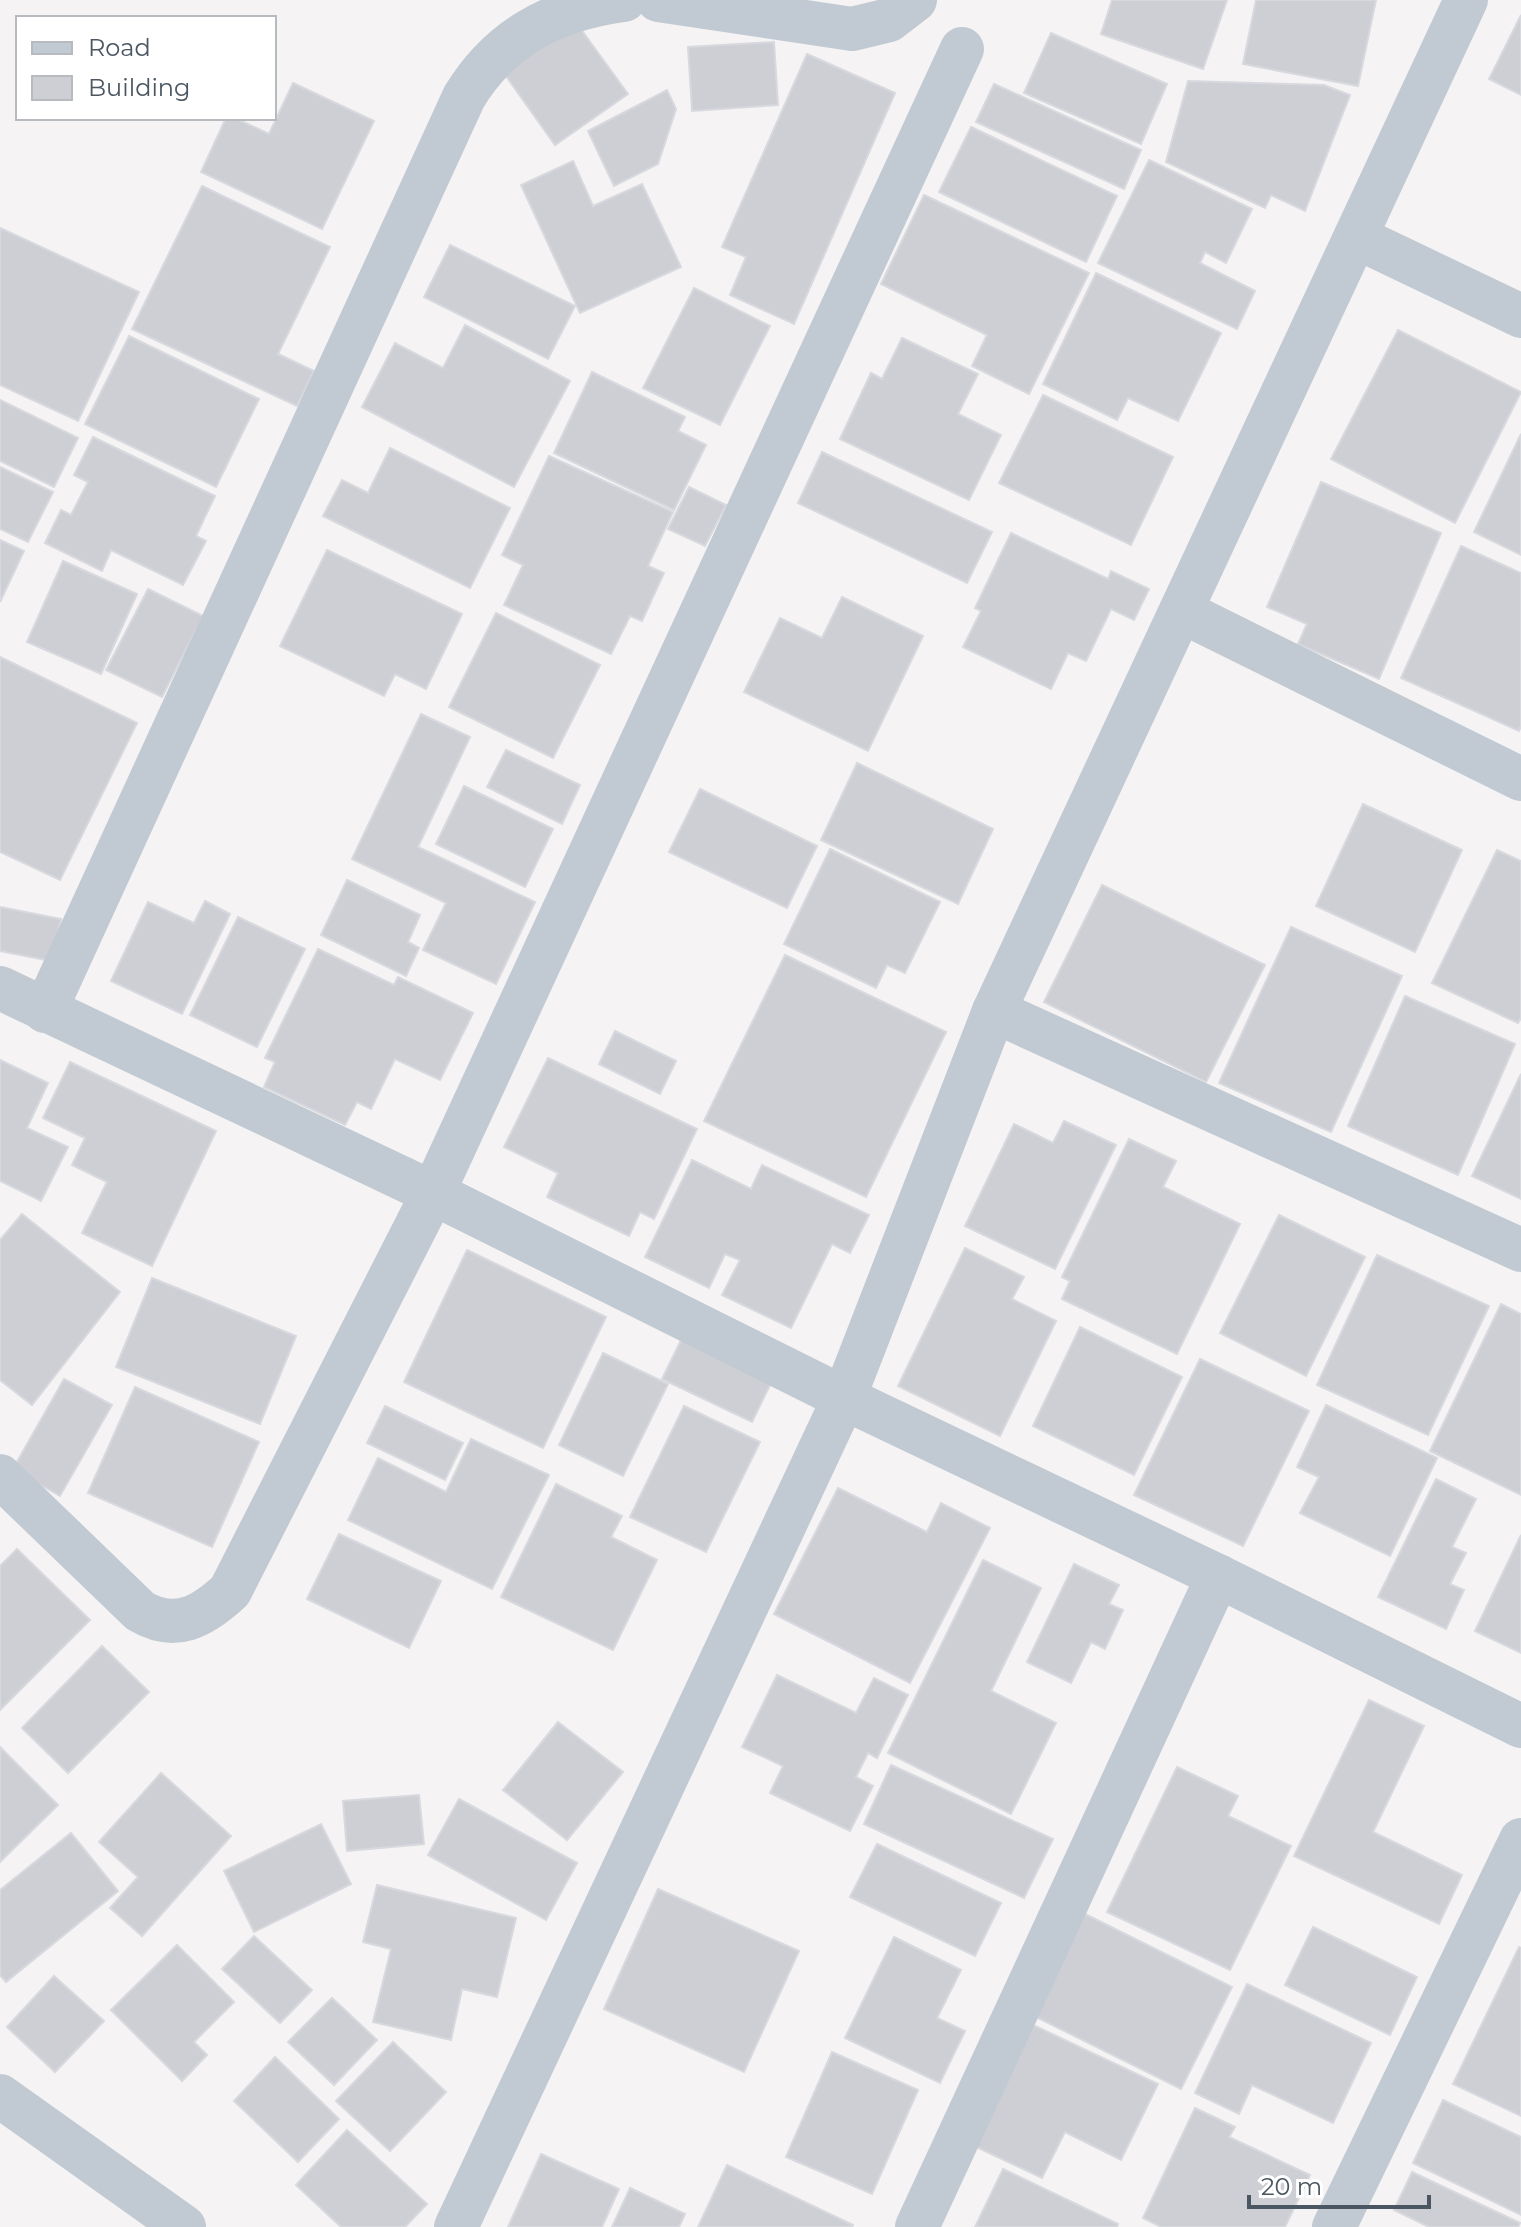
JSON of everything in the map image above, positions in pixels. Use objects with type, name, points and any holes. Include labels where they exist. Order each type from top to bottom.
[{"type":"street","points":[[45,1011],[464,97],[471,85],[512,41],[558,15],[624,0]]},
{"type":"street","points":[[658,0],[852,29],[889,20],[915,0]]},
{"type":"street","points":[[456,2227],[844,1398],[994,1011],[1466,0]]},
{"type":"street","points":[[0,1476],[140,1611],[155,1619],[169,1622],[192,1618],[215,1605],[230,1591],[433,1193],[962,49]]},
{"type":"street","points":[[1356,237],[1521,316]]},
{"type":"street","points":[[1181,611],[1521,779]]},
{"type":"street","points":[[0,988],[433,1193],[844,1398],[1218,1576],[1521,1726]]},
{"type":"street","points":[[994,1011],[1521,1250]]},
{"type":"street","points":[[917,2227],[1218,1576]]},
{"type":"street","points":[[1334,2227],[1521,1840]]},
{"type":"street","points":[[0,2096],[184,2227]]},
{"type":"building","points":[[1112,0],[1227,0],[1203,69],[1101,34]]},
{"type":"building","points":[[1256,0],[1376,0],[1358,86],[1243,64]]},
{"type":"building","points":[[1521,15],[1521,95],[1489,79]]},
{"type":"building","points":[[575,21],[628,94],[555,145],[503,72]]},
{"type":"building","points":[[1051,33],[1167,84],[1141,144],[1024,93]]},
{"type":"building","points":[[774,42],[778,105],[692,111],[688,47]]},
{"type":"building","points":[[807,54],[895,93],[794,324],[730,295],[746,257],[722,247]]},
{"type":"building","points":[[1188,81],[1324,85],[1350,95],[1305,211],[1271,195],[1265,208],[1166,162]]},
{"type":"building","points":[[293,83],[374,121],[322,229],[201,172],[225,120],[239,120],[269,134]]},
{"type":"building","points":[[994,84],[1141,150],[1124,189],[976,122]]},
{"type":"building","points":[[667,90],[676,109],[658,164],[614,186],[588,131]]},
{"type":"building","points":[[971,127],[1117,196],[1086,262],[939,192]]},
{"type":"building","points":[[1149,160],[1252,209],[1226,263],[1205,252],[1200,263],[1255,291],[1237,329],[1098,263]]},
{"type":"building","points":[[573,161],[593,206],[642,184],[681,267],[580,313],[521,185]]},
{"type":"building","points":[[202,186],[330,247],[278,354],[314,371],[297,406],[132,329]]},
{"type":"building","points":[[924,195],[1089,273],[1029,394],[972,366],[987,335],[881,284]]},
{"type":"building","points":[[0,228],[139,292],[78,421],[0,385]]},
{"type":"building","points":[[450,245],[575,306],[548,359],[424,297]]},
{"type":"building","points":[[1096,273],[1221,333],[1178,421],[1128,398],[1117,420],[1043,384]]},
{"type":"building","points":[[694,288],[770,326],[720,425],[643,388]]},
{"type":"building","points":[[465,325],[570,381],[514,487],[362,407],[395,343],[443,368]]},
{"type":"building","points":[[1398,330],[1521,392],[1455,523],[1331,459]]},
{"type":"building","points":[[129,336],[259,399],[216,487],[85,424]]},
{"type":"building","points":[[902,338],[978,374],[958,414],[1001,435],[969,500],[840,439],[871,373],[882,379]]},
{"type":"building","points":[[592,372],[685,417],[678,431],[706,445],[674,510],[554,453]]},
{"type":"building","points":[[1043,395],[1173,457],[1131,545],[999,483]]},
{"type":"building","points":[[0,400],[78,438],[54,487],[0,461]]},
{"type":"building","points":[[1521,434],[1521,555],[1474,532]]},
{"type":"building","points":[[93,437],[215,496],[196,536],[206,541],[183,585],[111,550],[102,571],[45,543],[61,510],[71,515],[88,482],[74,475]]},
{"type":"building","points":[[390,448],[510,508],[470,588],[323,516],[342,480],[368,493]]},
{"type":"building","points":[[822,452],[992,532],[967,583],[798,503]]},
{"type":"building","points":[[549,456],[673,512],[648,566],[664,573],[642,621],[630,616],[611,654],[504,605],[523,565],[502,555]]},
{"type":"building","points":[[0,467],[53,492],[28,542],[0,529]]},
{"type":"building","points":[[1321,482],[1441,533],[1379,679],[1298,644],[1307,624],[1267,607]]},
{"type":"building","points":[[689,487],[726,505],[705,546],[668,529]]},
{"type":"building","points":[[1011,533],[1108,579],[1111,571],[1149,589],[1134,620],[1111,609],[1086,661],[1068,653],[1051,689],[963,647],[981,611],[975,608]]},
{"type":"building","points":[[0,540],[24,551],[0,602]]},
{"type":"building","points":[[1461,546],[1521,573],[1519,731],[1401,678]]},
{"type":"building","points":[[327,550],[462,614],[426,689],[395,674],[384,696],[280,646]]},
{"type":"building","points":[[63,561],[137,594],[101,674],[27,642]]},
{"type":"building","points":[[148,589],[203,616],[162,697],[106,670]]},
{"type":"building","points":[[842,597],[923,636],[868,751],[744,692],[780,618],[822,638]]},
{"type":"building","points":[[496,613],[600,665],[553,758],[449,707]]},
{"type":"building","points":[[0,657],[137,723],[60,880],[0,852]]},
{"type":"building","points":[[421,714],[470,737],[418,847],[535,902],[496,984],[423,950],[446,903],[352,859]]},
{"type":"building","points":[[506,750],[580,785],[562,824],[487,787]]},
{"type":"building","points":[[857,763],[993,829],[958,904],[821,840]]},
{"type":"building","points":[[464,786],[553,829],[525,887],[436,844]]},
{"type":"building","points":[[700,789],[817,846],[787,908],[669,852]]},
{"type":"building","points":[[1363,804],[1462,850],[1415,952],[1316,906]]},
{"type":"building","points":[[830,849],[940,902],[905,973],[887,965],[876,988],[784,944]]},
{"type":"building","points":[[1497,850],[1521,861],[1521,1018],[1518,1023],[1432,983]]},
{"type":"building","points":[[347,880],[420,915],[408,942],[419,948],[406,976],[321,935]]},
{"type":"building","points":[[1102,885],[1265,965],[1206,1082],[1044,1002]]},
{"type":"building","points":[[205,901],[230,914],[182,1014],[111,981],[148,902],[194,923]]},
{"type":"building","points":[[0,907],[61,919],[51,961],[0,951]]},
{"type":"building","points":[[238,917],[305,949],[257,1047],[190,1015]]},
{"type":"building","points":[[1291,927],[1402,976],[1331,1132],[1219,1083]]},
{"type":"building","points":[[318,949],[394,985],[398,977],[473,1013],[440,1080],[395,1059],[371,1109],[357,1102],[345,1125],[264,1087],[275,1062],[265,1058]]},
{"type":"building","points":[[785,955],[946,1032],[866,1197],[704,1121]]},
{"type":"building","points":[[1405,996],[1515,1044],[1458,1175],[1348,1126]]},
{"type":"building","points":[[615,1031],[676,1061],[660,1094],[599,1064]]},
{"type":"building","points":[[548,1058],[697,1129],[654,1219],[640,1212],[629,1236],[547,1197],[558,1173],[504,1147]]},
{"type":"building","points":[[0,1060],[48,1083],[27,1128],[68,1147],[41,1201],[0,1181]]},
{"type":"building","points":[[70,1062],[216,1131],[152,1266],[82,1233],[107,1182],[72,1165],[85,1138],[43,1118]]},
{"type":"building","points":[[1521,1074],[1521,1199],[1472,1176]]},
{"type":"building","points":[[1064,1121],[1116,1145],[1055,1269],[965,1226],[1014,1124],[1053,1143]]},
{"type":"building","points":[[1129,1139],[1176,1161],[1163,1187],[1240,1224],[1177,1354],[1062,1299],[1070,1281],[1062,1277]]},
{"type":"building","points":[[692,1160],[751,1189],[762,1165],[869,1215],[850,1253],[832,1244],[791,1328],[722,1295],[740,1260],[725,1254],[709,1288],[645,1257]]},
{"type":"building","points":[[22,1214],[120,1292],[32,1405],[0,1380],[0,1240]]},
{"type":"building","points":[[1279,1215],[1365,1257],[1306,1376],[1220,1333]]},
{"type":"building","points":[[965,1248],[1024,1277],[1012,1299],[1056,1321],[1000,1436],[898,1386]]},
{"type":"building","points":[[467,1250],[606,1317],[543,1448],[404,1382]]},
{"type":"building","points":[[1377,1255],[1489,1306],[1428,1435],[1317,1385]]},
{"type":"building","points":[[152,1278],[296,1336],[260,1424],[116,1367]]},
{"type":"building","points":[[1501,1304],[1521,1314],[1521,1495],[1430,1451]]},
{"type":"building","points":[[1080,1327],[1182,1377],[1134,1475],[1033,1426]]},
{"type":"building","points":[[683,1336],[773,1379],[752,1422],[662,1379]]},
{"type":"building","points":[[603,1353],[668,1384],[623,1476],[559,1445]]},
{"type":"building","points":[[1200,1359],[1309,1411],[1243,1546],[1134,1495]]},
{"type":"building","points":[[64,1379],[112,1405],[60,1496],[13,1469]]},
{"type":"building","points":[[135,1387],[259,1442],[212,1547],[88,1493]]},
{"type":"building","points":[[1326,1405],[1437,1458],[1390,1556],[1300,1513],[1319,1477],[1297,1467]]},
{"type":"building","points":[[385,1406],[463,1443],[445,1480],[367,1443]]},
{"type":"building","points":[[684,1406],[760,1442],[706,1552],[630,1517]]},
{"type":"building","points":[[471,1439],[549,1475],[492,1589],[348,1520],[378,1458],[446,1492]]},
{"type":"building","points":[[1436,1479],[1476,1499],[1452,1547],[1466,1553],[1450,1584],[1464,1590],[1446,1629],[1378,1597]]},
{"type":"building","points":[[556,1484],[622,1516],[611,1537],[657,1560],[613,1650],[501,1597]]},
{"type":"building","points":[[838,1488],[927,1532],[941,1503],[990,1528],[910,1683],[774,1614]]},
{"type":"building","points":[[339,1534],[441,1581],[409,1648],[307,1599]]},
{"type":"building","points":[[1521,1535],[1521,1653],[1475,1631]]},
{"type":"building","points":[[17,1549],[90,1620],[0,1710],[0,1566]]},
{"type":"building","points":[[983,1560],[1041,1588],[991,1691],[1056,1723],[1011,1814],[888,1753]]},
{"type":"building","points":[[1074,1564],[1119,1585],[1109,1604],[1123,1610],[1105,1649],[1091,1642],[1071,1683],[1027,1662]]},
{"type":"building","points":[[102,1646],[149,1692],[68,1773],[22,1728]]},
{"type":"building","points":[[777,1675],[856,1713],[874,1678],[908,1695],[877,1758],[868,1753],[856,1777],[873,1786],[850,1831],[770,1793],[783,1766],[742,1747]]},
{"type":"building","points":[[1369,1700],[1424,1726],[1373,1832],[1462,1875],[1439,1924],[1294,1856]]},
{"type":"building","points":[[558,1722],[623,1772],[567,1840],[503,1790]]},
{"type":"building","points":[[0,1747],[58,1805],[0,1862]]},
{"type":"building","points":[[891,1765],[1053,1839],[1024,1898],[864,1824]]},
{"type":"building","points":[[1177,1767],[1238,1796],[1228,1816],[1291,1846],[1230,1970],[1107,1912]]},
{"type":"building","points":[[161,1773],[231,1836],[142,1936],[110,1908],[138,1877],[99,1842]]},
{"type":"building","points":[[419,1795],[424,1844],[347,1851],[343,1801]]},
{"type":"building","points":[[459,1799],[577,1863],[546,1920],[428,1855]]},
{"type":"building","points":[[321,1824],[351,1884],[254,1932],[224,1871]]},
{"type":"building","points":[[71,1833],[118,1891],[6,1982],[0,1975],[0,1890]]},
{"type":"building","points":[[877,1844],[1001,1903],[975,1956],[850,1897]]},
{"type":"building","points":[[377,1885],[516,1918],[497,1997],[462,1989],[451,2040],[373,2022],[391,1949],[363,1942]]},
{"type":"building","points":[[658,1889],[799,1951],[744,2072],[604,2009]]},
{"type":"building","points":[[1081,1912],[1232,1987],[1181,2089],[1030,2014]]},
{"type":"building","points":[[1313,1927],[1417,1977],[1390,2035],[1285,1985]]},
{"type":"building","points":[[254,1936],[312,1990],[280,2023],[222,1969]]},
{"type":"building","points":[[894,1937],[961,1970],[937,2018],[965,2031],[940,2083],[845,2038]]},
{"type":"building","points":[[177,1945],[234,2002],[194,2042],[207,2055],[182,2081],[111,2010]]},
{"type":"building","points":[[1521,1948],[1521,2116],[1453,2084]]},
{"type":"building","points":[[54,1976],[104,2021],[55,2072],[7,2027]]},
{"type":"building","points":[[1247,1984],[1371,2043],[1333,2123],[1252,2085],[1239,2114],[1195,2093]]},
{"type":"building","points":[[332,1998],[377,2040],[334,2085],[288,2042]]},
{"type":"building","points":[[1029,2023],[1158,2084],[1121,2160],[1065,2132],[1042,2178],[970,2144]]},
{"type":"building","points":[[393,2042],[446,2092],[390,2151],[336,2101]]},
{"type":"building","points":[[832,2052],[918,2090],[872,2194],[786,2157]]},
{"type":"building","points":[[275,2057],[339,2119],[298,2162],[234,2101]]},
{"type":"building","points":[[1443,2100],[1521,2137],[1521,2215],[1413,2163]]},
{"type":"building","points":[[1195,2108],[1235,2127],[1229,2137],[1310,2175],[1285,2227],[1161,2227],[1143,2218]]},
{"type":"building","points":[[347,2130],[427,2204],[405,2227],[341,2227],[296,2185]]},
{"type":"building","points":[[541,2154],[619,2189],[602,2227],[508,2227]]},
{"type":"building","points":[[727,2165],[853,2225],[698,2227]]},
{"type":"building","points":[[1003,2169],[1118,2224],[1117,2227],[975,2227]]},
{"type":"building","points":[[1412,2172],[1520,2223],[1518,2227],[1429,2227],[1394,2210]]},
{"type":"building","points":[[630,2188],[685,2214],[679,2227],[612,2227]]}]
